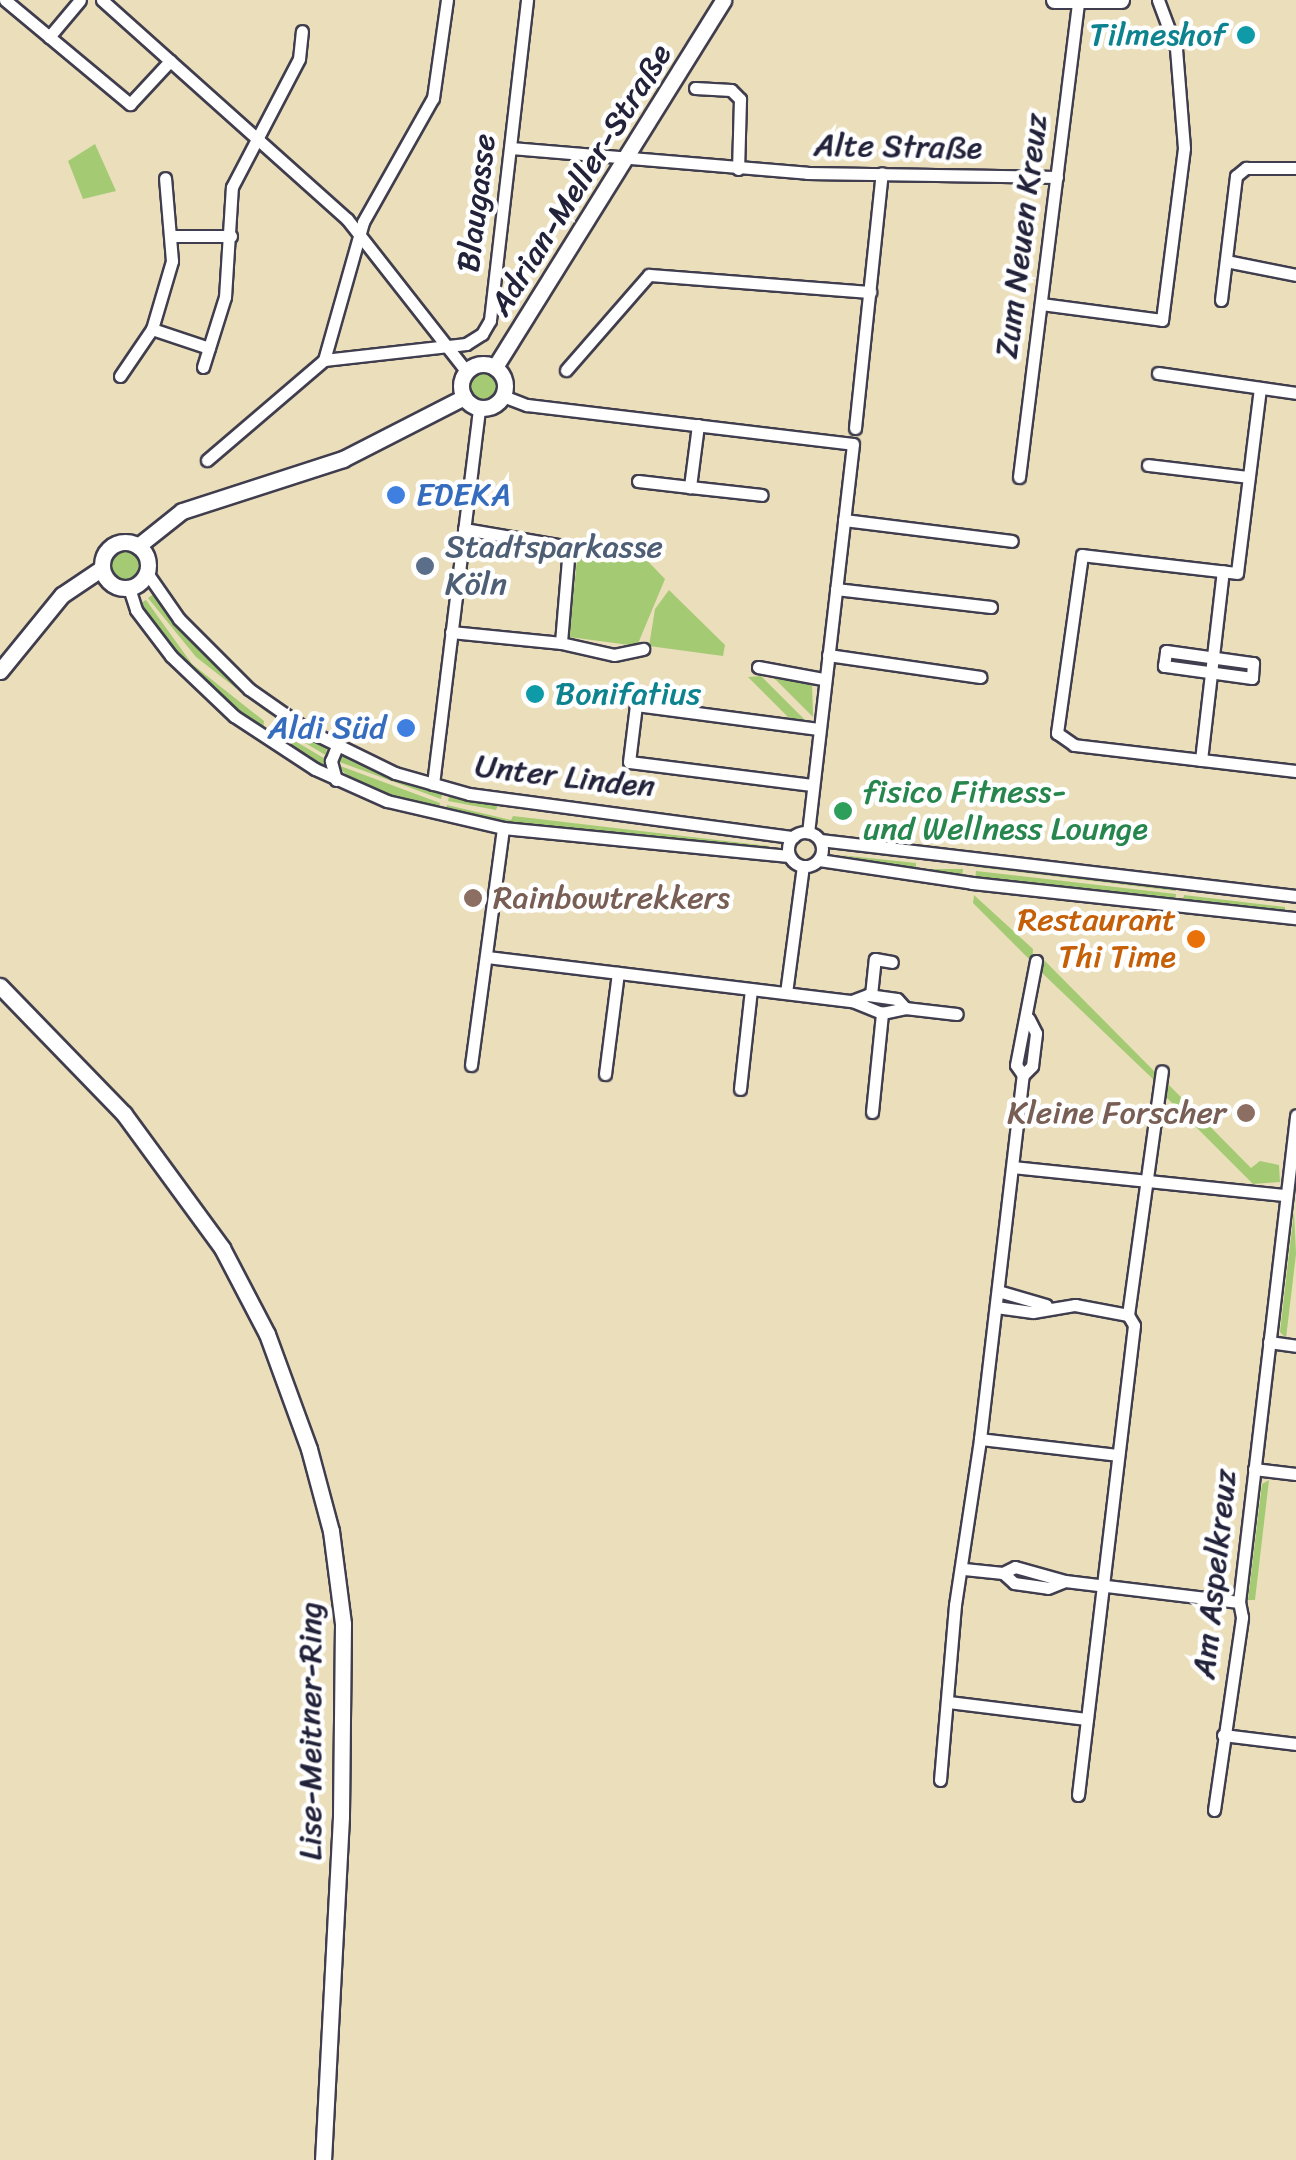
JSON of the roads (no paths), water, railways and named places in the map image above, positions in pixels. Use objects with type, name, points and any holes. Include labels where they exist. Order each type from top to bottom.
[{"type":"street","points":[[5,0],[130,104],[170,60]]},
{"type":"street","points":[[49,37],[80,0]]},
{"type":"street","points":[[102,0],[259,138],[360,237],[466,372],[464,397]]},
{"type":"street","points":[[207,460],[324,360],[360,237],[434,98],[448,0]]},
{"type":"street","name":"Blaugasse","points":[[324,360],[446,347],[476,340],[490,320],[527,0]]},
{"type":"street","name":"Adrian-Meller-Straße","points":[[713,22],[723,0]]},
{"type":"street","name":"Adrian-Meller-Straße","points":[[495,366],[713,22],[731,0]]},
{"type":"street","points":[[1054,0],[1121,0]]},
{"type":"street","points":[[1042,304],[1162,320],[1182,116],[1176,48],[1158,0]]},
{"type":"street","name":"Zum Neuen Kreuz","points":[[1019,477],[1078,1]]},
{"type":"street","points":[[203,367],[225,298],[232,187],[299,59],[302,31]]},
{"type":"street","points":[[695,88],[731,90],[740,100],[738,169]]},
{"type":"street","name":"Alte Straße","points":[[511,148],[738,169],[1057,177]]},
{"type":"street","points":[[1221,300],[1238,172],[1296,168]]},
{"type":"street","points":[[854,428],[882,173]]},
{"type":"street","points":[[120,376],[152,328],[173,236],[165,178]]},
{"type":"street","points":[[173,236],[231,236]]},
{"type":"street","points":[[1226,261],[1296,275]]},
{"type":"street","points":[[566,370],[650,275],[870,292]]},
{"type":"street","points":[[152,328],[209,348]]},
{"type":"street","points":[[466,372],[481,364],[495,366],[505,381],[503,396]]},
{"type":"street","points":[[1158,373],[1296,393]]},
{"type":"street","points":[[1260,388],[1237,572],[1082,555],[1058,733],[1074,745],[1296,771]]},
{"type":"street","points":[[479,408],[503,396],[526,405],[853,444],[808,832]]},
{"type":"street","points":[[464,397],[479,408]]},
{"type":"street","points":[[0,671],[62,595],[102,568],[112,546],[138,546],[182,511],[344,459],[464,397]]},
{"type":"street","points":[[433,784],[479,408]]},
{"type":"street","points":[[690,487],[698,424]]},
{"type":"street","points":[[1148,465],[1248,477]]},
{"type":"street","points":[[638,481],[762,495]]},
{"type":"street","points":[[844,520],[1012,541]]},
{"type":"street","points":[[464,529],[569,547],[562,643]]},
{"type":"street","points":[[102,568],[110,582],[129,588],[146,573],[138,546]]},
{"type":"street","points":[[1201,760],[1223,571]]},
{"type":"street","name":"Unter Linden","points":[[146,573],[223,666],[280,713],[337,746],[433,784],[793,836]]},
{"type":"street","name":"Unter Linden","points":[[129,588],[136,610],[196,681],[270,743],[336,780],[420,811],[503,828],[789,856]]},
{"type":"street","points":[[836,589],[991,607]]},
{"type":"street","points":[[451,632],[562,643],[614,656],[642,649]]},
{"type":"street","points":[[1166,651],[1253,664],[1252,678],[1211,672],[1164,666],[1166,651]]},
{"type":"street","points":[[828,655],[980,677]]},
{"type":"street","points":[[758,667],[823,679]]},
{"type":"street","points":[[812,785],[628,762],[636,704],[818,729]]},
{"type":"street","points":[[336,780],[331,760],[337,746]]},
{"type":"street","points":[[471,1066],[477,988],[487,957],[503,828]]},
{"type":"street","points":[[803,866],[789,856],[793,836],[808,832],[820,840],[1296,896]]},
{"type":"street","points":[[819,860],[820,840]]},
{"type":"street","points":[[803,866],[819,860],[972,884],[1296,918]]},
{"type":"street","points":[[786,993],[803,866]]},
{"type":"street","points":[[487,957],[852,1001],[882,1013],[905,1008],[957,1014]]},
{"type":"street","points":[[860,958],[892,962]]},
{"type":"street","points":[[870,995],[875,960]]},
{"type":"street","points":[[940,1780],[1023,1075],[1016,1065],[1021,1028],[1030,1019],[1036,961]]},
{"type":"street","points":[[605,1074],[618,973]]},
{"type":"street","name":"Lise-Meitner-Ring","points":[[0,986],[124,1114],[212,1233],[267,1334],[309,1449],[331,1532],[344,1644],[323,2160]]},
{"type":"street","points":[[740,1089],[751,990]]},
{"type":"street","points":[[852,1001],[870,995],[898,999],[905,1008]]},
{"type":"street","points":[[872,1112],[882,1013]]},
{"type":"street","points":[[1078,1796],[1134,1325],[1128,1314],[1162,1072]]},
{"type":"street","name":"Am Aspelkreuz","points":[[1214,1810],[1242,1617],[1238,1602],[1296,1114]]},
{"type":"street","points":[[1013,1166],[1286,1196]]},
{"type":"street","points":[[998,1291],[1046,1305],[1128,1314]]},
{"type":"street","points":[[996,1307],[1032,1312],[1046,1305]]},
{"type":"street","points":[[1269,1342],[1296,1346]]},
{"type":"street","points":[[980,1439],[1118,1455]]},
{"type":"street","points":[[1254,1469],[1296,1474]]},
{"type":"street","points":[[964,1569],[1003,1573],[1015,1567],[1065,1581],[1238,1602]]},
{"type":"street","points":[[948,1702],[1087,1719]]},
{"type":"street","points":[[1223,1735],[1296,1744]]},
{"type":"place","name":"Tilmeshof","points":[[1246,35]]},
{"type":"place","name":"EDEKA","points":[[396,495]]},
{"type":"place","name":"Stadtsparkasse Köln","points":[[425,566]]},
{"type":"place","name":"Bonifatius","points":[[535,694]]},
{"type":"place","name":"Aldi Süd","points":[[406,728]]},
{"type":"place","name":"fisico Fitness- und Wellness Lounge","points":[[843,811]]},
{"type":"place","name":"Rainbowtrekkers","points":[[473,898]]},
{"type":"place","name":"Restaurant Thi Time","points":[[1196,939]]},
{"type":"place","name":"Kleine Forscher","points":[[1246,1113]]}]
